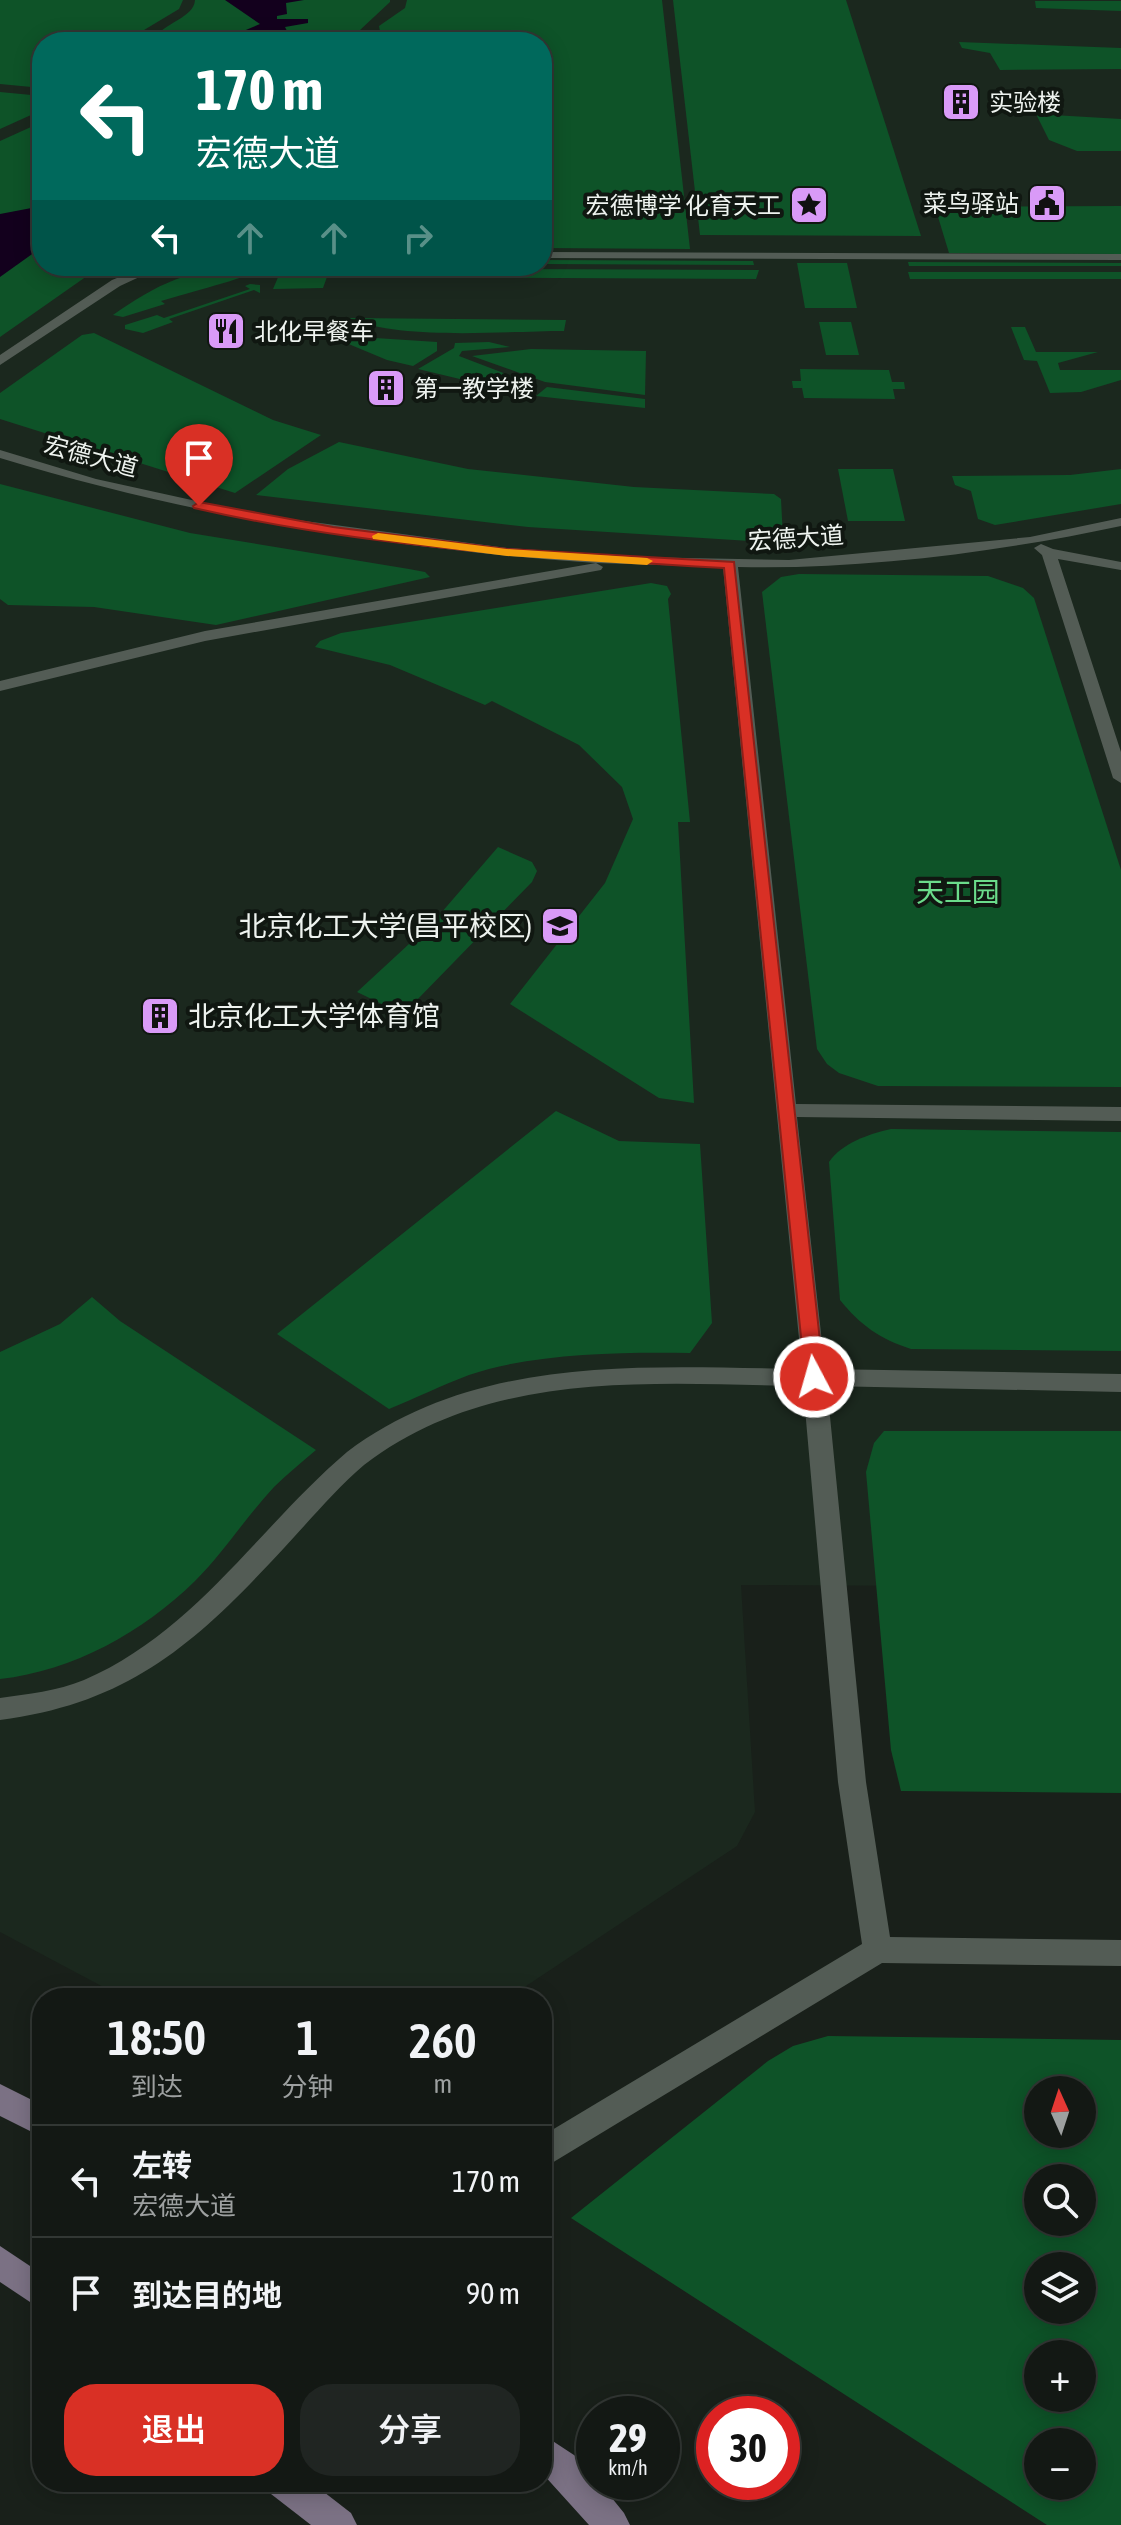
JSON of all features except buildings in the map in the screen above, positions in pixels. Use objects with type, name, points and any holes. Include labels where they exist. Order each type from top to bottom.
[{"type":"main road","points":[[0,2099],[32,2117]]},
{"type":"main road","points":[[0,2262],[32,2286]]},
{"type":"main road","points":[[552,2459],[565,2469],[612,2525]]},
{"type":"main road","points":[[296,2492],[339,2525]]},
{"type":"street","points":[[552,255],[1121,257]]},
{"type":"street","points":[[0,361],[131,276]]},
{"type":"street","name":"宏德大道","points":[[0,454],[93,482],[260,519],[507,552],[637,561],[789,564],[1030,541],[1121,522]]},
{"type":"street","points":[[1030,541],[1049,553],[1121,566]]},
{"type":"street","points":[[1049,553],[1121,778]]},
{"type":"street","points":[[0,686],[205,636],[637,561]]},
{"type":"street","points":[[730,564],[814,1377],[852,1782],[878,1950]]},
{"type":"street","points":[[785,1110],[1121,1114]]},
{"type":"street","points":[[0,1709],[68,1695],[121,1677],[215,1605],[303,1510],[376,1444],[446,1411],[504,1390],[559,1381],[664,1375],[1121,1383]]},
{"type":"street","points":[[552,2148],[878,1950],[1121,1953]]},
{"type":"shaded area","name":"北京化工大学(昌平校区)","points":[[0,0],[1121,0],[1121,1587],[741,1585],[755,1812],[737,1846],[523,1988],[105,1988],[0,1932]]},
{"type":"shaded area","points":[[225,0],[304,0],[286,3],[287,14],[277,16],[277,19],[308,19],[308,23],[285,27],[287,31],[308,32],[241,32],[260,24]]},
{"type":"shaded area","points":[[32,208],[32,254],[0,277],[0,214]]},
{"type":"green space","points":[[0,0],[183,0],[179,9],[144,32],[32,32],[32,87],[0,84]]},
{"type":"green space","points":[[195,0],[390,0],[360,32],[159,32],[193,6]]},
{"type":"green space","points":[[407,0],[662,0],[690,249],[552,248],[552,32],[380,32],[379,26],[405,8]]},
{"type":"green space","points":[[673,0],[846,0],[921,236],[700,235]]},
{"type":"green space","points":[[1035,1],[1121,1],[1121,11],[1036,8]]},
{"type":"green space","points":[[959,42],[1121,48],[1121,69],[1000,70],[990,53],[962,48]]},
{"type":"green space","points":[[0,92],[32,95],[31,115],[0,129]]},
{"type":"green space","points":[[1036,114],[1121,119],[1121,151],[1077,151],[1049,140]]},
{"type":"green space","points":[[32,127],[32,276],[87,276],[0,337],[0,141]]},
{"type":"green space","points":[[1121,206],[1121,254],[949,253],[935,207]]},
{"type":"green space","points":[[552,260],[753,261],[754,265],[552,264]]},
{"type":"green space","points":[[908,262],[1121,263],[1121,266],[909,266]]},
{"type":"green space","points":[[797,263],[847,263],[857,308],[805,308]]},
{"type":"green space","points":[[552,269],[759,270],[756,279],[327,277],[323,288],[273,289],[279,276],[552,276]]},
{"type":"green space","points":[[908,272],[1121,272],[1121,279],[910,279]]},
{"type":"green space","points":[[244,276],[161,301],[165,304],[123,317],[113,315],[148,292],[182,277]]},
{"type":"green space","points":[[260,285],[260,293],[254,290],[169,319],[173,322],[143,333],[125,329],[125,325],[157,315],[164,318],[250,289],[245,286]]},
{"type":"green space","points":[[349,318],[566,320],[564,331],[454,333],[396,330]]},
{"type":"green space","points":[[316,321],[360,337],[437,342],[437,351],[413,366],[387,360],[303,325]]},
{"type":"green space","points":[[819,322],[851,322],[859,355],[826,355]]},
{"type":"green space","points":[[1011,327],[1025,327],[1036,352],[1098,352],[1058,363],[1060,370],[1121,370],[1121,380],[1081,392],[1050,393],[1037,361],[1024,360]]},
{"type":"green space","points":[[94,333],[273,420],[321,435],[235,493],[0,419],[0,393],[82,335]]},
{"type":"green space","points":[[489,342],[510,347],[462,351],[459,356],[537,386],[527,395],[418,369],[454,348],[455,343]]},
{"type":"green space","points":[[531,349],[646,351],[645,395],[545,382],[472,356]]},
{"type":"green space","points":[[800,369],[889,370],[892,382],[904,382],[905,389],[893,389],[895,399],[804,398],[802,388],[793,388],[792,381],[801,381]]},
{"type":"green space","points":[[547,387],[645,399],[645,408],[536,396]]},
{"type":"green space","points":[[339,442],[468,469],[634,487],[774,494],[781,499],[783,538],[779,541],[750,541],[528,527],[256,495],[288,469]]},
{"type":"green space","points":[[838,469],[893,469],[905,521],[848,521]]},
{"type":"green space","points":[[1121,469],[1121,504],[995,525],[978,519],[971,491],[955,485],[952,476],[1070,475]]},
{"type":"green space","points":[[0,484],[190,533],[409,569],[425,572],[430,577],[216,625],[94,607],[8,605],[0,599]]},
{"type":"green space","name":"天工园","points":[[799,574],[988,576],[1023,588],[1034,598],[1121,870],[1121,1087],[878,1086],[839,1073],[827,1064],[817,1049],[762,592],[781,577]]},
{"type":"green space","points":[[651,583],[667,586],[671,594],[668,599],[690,822],[678,822],[694,1103],[659,1098],[510,1004],[605,883],[633,819],[622,787],[579,745],[492,701],[485,705],[390,665],[315,647],[320,641],[341,633]]},
{"type":"green space","points":[[498,847],[532,862],[537,871],[532,882],[415,1002],[388,1007],[357,992],[435,920]]},
{"type":"green space","points":[[556,1111],[619,1141],[700,1144],[712,1323],[690,1353],[607,1354],[521,1362],[469,1375],[389,1409],[277,1334]]},
{"type":"green space","points":[[891,1129],[1121,1132],[1121,1351],[911,1349],[880,1336],[855,1317],[840,1300],[829,1162],[849,1145]]},
{"type":"green space","points":[[92,1297],[120,1321],[316,1450],[274,1487],[195,1581],[153,1617],[80,1658],[27,1675],[0,1679],[0,1352],[60,1324]]},
{"type":"green space","points":[[884,1431],[1121,1431],[1121,1793],[901,1791],[891,1750],[866,1472],[874,1443]]},
{"type":"green space","points":[[828,2036],[1121,2040],[1121,2525],[1047,2525],[571,2218],[768,2061],[793,2046]]},
{"type":"slow traffic","points":[[378,536],[507,552],[647,561]]},
{"type":"place","name":"实验楼","points":[[961,102]]},
{"type":"place","name":"菜鸟驿站","points":[[1047,203]]},
{"type":"place","name":"宏德博学 化育天工","points":[[809,205]]},
{"type":"place","name":"北化早餐车","points":[[226,331]]},
{"type":"place","name":"第一教学楼","points":[[386,388]]},
{"type":"place","name":"北京化工大学(昌平校区)","points":[[560,926]]},
{"type":"place","name":"北京化工大学体育馆","points":[[160,1016]]},
{"type":"route","points":[[199,506],[333,530],[507,552],[730,564],[735,640],[814,1377]]}]
